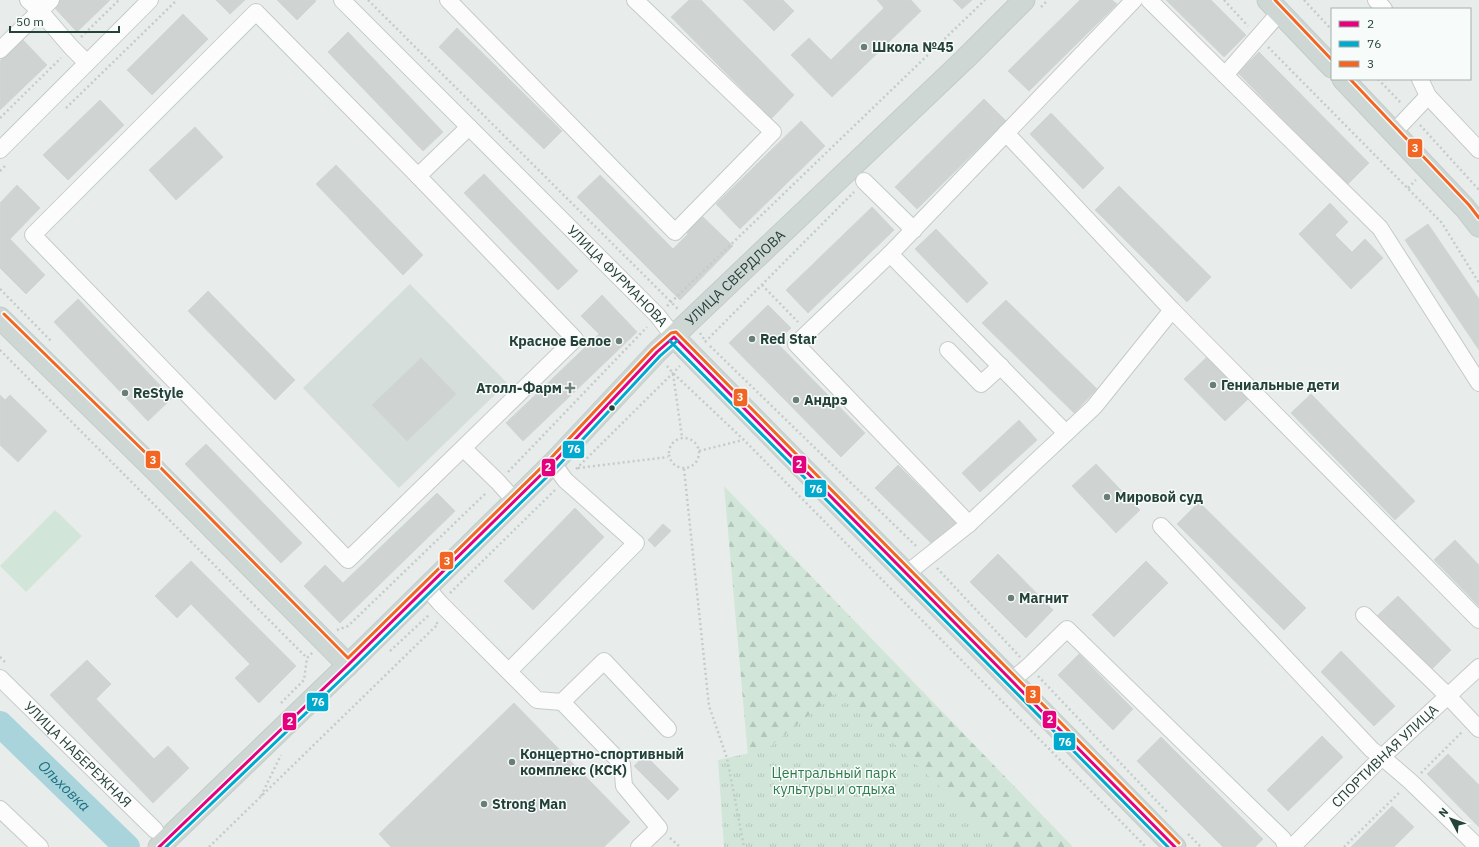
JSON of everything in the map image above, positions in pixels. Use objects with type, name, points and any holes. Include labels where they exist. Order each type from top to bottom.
[{"type":"main road","name":"УЛИЦА СВЕРДЛОВА","points":[[160,839],[348,665],[553,463],[674,336],[959,65],[1024,0]]},
{"type":"main road","points":[[1274,6],[1331,66]]},
{"type":"main road","points":[[1344,80],[1465,208],[1479,226]]},
{"type":"main road","points":[[0,318],[154,469],[348,665]]},
{"type":"main road","name":"УЛИЦА ФУРМАНОВА","points":[[674,336],[1011,681],[1180,839]]},
{"type":"street","points":[[28,0],[46,6],[71,47],[87,63]]},
{"type":"street","points":[[6,155],[87,63],[150,0]]},
{"type":"street","name":"УЛИЦА ФУРМАНОВА","points":[[342,0],[657,315],[674,336]]},
{"type":"street","points":[[448,0],[675,232],[773,132],[635,0]]},
{"type":"street","points":[[969,524],[796,344],[914,230],[1134,0]]},
{"type":"street","points":[[1149,0],[1380,228],[1479,383]]},
{"type":"street","points":[[1376,0],[1383,8]]},
{"type":"street","points":[[0,50],[46,6]]},
{"type":"street","points":[[1225,75],[1258,38],[1274,6]]},
{"type":"street","points":[[256,12],[418,176],[575,339],[463,448],[348,560],[33,235],[256,12]]},
{"type":"street","points":[[1420,80],[1428,96],[1479,150]]},
{"type":"street","points":[[1394,132],[1428,96]]},
{"type":"street","points":[[418,176],[469,127]]},
{"type":"street","points":[[1006,133],[1172,310],[1479,620]]},
{"type":"street","points":[[864,181],[914,230]]},
{"type":"street","points":[[890,254],[1066,432]]},
{"type":"street","points":[[906,574],[969,524],[1094,407],[1172,310]]},
{"type":"street","points":[[948,350],[981,384],[1001,366]]},
{"type":"street","points":[[463,448],[498,482],[514,501]]},
{"type":"street","points":[[508,671],[636,543],[565,480],[553,463]]},
{"type":"street","points":[[1161,526],[1372,750],[1382,757],[1478,847]]},
{"type":"street","points":[[427,588],[434,609],[508,671],[537,700],[562,702],[622,764],[624,786],[659,828],[639,847]]},
{"type":"street","points":[[1364,615],[1448,696],[1479,729]]},
{"type":"street","points":[[1011,681],[1029,666],[1067,629],[1283,839],[1286,847]]},
{"type":"street","points":[[562,702],[604,661],[668,729]]},
{"type":"street","name":"СПОРТИВНАЯ УЛИЦА","points":[[1292,847],[1382,757],[1479,667]]},
{"type":"street","name":"УЛИЦА НАБЕРЕЖНАЯ","points":[[0,678],[160,839]]},
{"type":"street","points":[[0,809],[40,847]]},
{"type":"path","points":[[0,118],[119,0]]},
{"type":"path","points":[[63,110],[178,0]]},
{"type":"path","points":[[368,0],[671,303],[985,0]]},
{"type":"path","points":[[1224,0],[1258,38],[1442,223],[1479,282]]},
{"type":"path","points":[[1304,0],[1331,29]]},
{"type":"path","points":[[1379,80],[1479,190]]},
{"type":"path","points":[[0,171],[6,155]]},
{"type":"path","points":[[762,285],[808,333]]},
{"type":"path","points":[[705,342],[927,557],[1168,813]]},
{"type":"path","points":[[0,350],[307,658],[304,680]]},
{"type":"path","points":[[673,373],[682,437]]},
{"type":"path","points":[[673,373],[744,440],[1146,847]]},
{"type":"path","points":[[389,652],[673,373]]},
{"type":"path","points":[[682,437],[693,441],[699,451],[696,463],[684,469],[674,466],[668,457],[671,444],[682,437]]},
{"type":"path","points":[[699,451],[744,440]]},
{"type":"path","points":[[577,468],[668,457]]},
{"type":"path","points":[[684,469],[709,706],[726,758],[744,847]]},
{"type":"path","points":[[210,847],[438,624],[434,609]]},
{"type":"path","points":[[261,796],[284,748]]},
{"type":"path","points":[[1180,839],[1201,847]]},
{"type":"shaded area","points":[[410,284],[507,383],[399,488],[303,388]]},
{"type":"green space","points":[[724,486],[1073,847],[756,847]]},
{"type":"green space","points":[[55,510],[82,536],[26,592],[0,566]]},
{"type":"green space","name":"Центральный парк культуры и отдыха","points":[[838,691],[1004,847],[724,847],[718,760],[767,749]]},
{"type":"building","points":[[59,0],[110,0],[77,32],[53,6]]},
{"type":"building","points":[[216,0],[245,0],[230,14]]},
{"type":"building","points":[[277,0],[315,0],[316,1],[297,20]]},
{"type":"building","points":[[689,0],[701,0],[794,95],[771,119],[671,17]]},
{"type":"building","points":[[743,0],[783,0],[794,11],[774,31]]},
{"type":"building","name":"Школа №45","points":[[877,0],[911,0],[921,11],[832,97],[791,55],[809,38],[831,60],[884,8]]},
{"type":"building","points":[[953,0],[972,0],[962,9]]},
{"type":"building","points":[[1080,0],[1112,0],[1117,4],[1029,91],[1008,71]]},
{"type":"building","points":[[1166,0],[1211,0],[1246,35],[1224,57]]},
{"type":"building","points":[[183,14],[208,39],[152,95],[127,70]]},
{"type":"building","points":[[457,28],[562,131],[544,149],[439,47]]},
{"type":"building","points":[[348,32],[443,132],[423,151],[328,52]]},
{"type":"building","points":[[22,39],[47,65],[0,110],[0,61]]},
{"type":"building","points":[[1259,52],[1369,163],[1347,185],[1238,73]]},
{"type":"building","points":[[984,99],[1006,121],[917,209],[895,187]]},
{"type":"building","points":[[100,100],[124,125],[68,180],[43,155]]},
{"type":"building","points":[[1051,113],[1104,168],[1083,189],[1030,134]]},
{"type":"building","points":[[801,121],[825,146],[740,229],[716,204]]},
{"type":"building","points":[[195,127],[223,157],[176,200],[149,170]]},
{"type":"building","points":[[336,165],[423,255],[403,275],[316,184]]},
{"type":"building","points":[[484,174],[578,271],[558,290],[464,193]]},
{"type":"building","points":[[600,175],[673,249],[651,271],[577,197]]},
{"type":"building","points":[[17,185],[40,208],[10,239],[45,275],[26,294],[0,268],[0,203]]},
{"type":"building","points":[[1119,186],[1211,277],[1187,302],[1095,210]]},
{"type":"building","points":[[1330,203],[1348,222],[1335,235],[1352,252],[1365,239],[1383,258],[1351,289],[1299,234]]},
{"type":"building","points":[[872,207],[894,230],[808,313],[786,290]]},
{"type":"building","points":[[701,215],[733,246],[680,300],[651,271],[688,234],[685,231]]},
{"type":"building","points":[[1428,224],[1479,299],[1479,350],[1405,240]]},
{"type":"building","points":[[936,229],[988,283],[967,303],[915,249]]},
{"type":"building","points":[[208,291],[295,380],[275,400],[188,311]]},
{"type":"building","points":[[602,295],[637,332],[523,441],[506,423],[599,334],[581,316]]},
{"type":"building","points":[[78,299],[172,398],[148,421],[54,322]]},
{"type":"building","points":[[1006,300],[1097,389],[1074,413],[982,323]]},
{"type":"building","points":[[768,305],[791,328],[776,342],[865,433],[841,457],[729,343]]},
{"type":"building","name":"Гениальные дети","points":[[1208,356],[1249,398],[1225,421],[1184,379]]},
{"type":"building","points":[[421,358],[456,394],[407,441],[372,405]]},
{"type":"building","points":[[1311,394],[1415,501],[1395,520],[1291,413]]},
{"type":"building","points":[[0,395],[5,400],[10,395],[47,431],[18,462],[0,445]]},
{"type":"building","points":[[1019,420],[1037,440],[980,492],[962,473]]},
{"type":"building","points":[[206,444],[302,543],[281,563],[185,464]]},
{"type":"building","points":[[1096,464],[1140,510],[1116,533],[1072,486]]},
{"type":"building","points":[[898,465],[956,523],[933,545],[875,488]]},
{"type":"building","points":[[437,493],[455,511],[340,623],[304,586],[325,565],[343,583]]},
{"type":"building","points":[[1199,502],[1306,608],[1284,630],[1177,524]]},
{"type":"building","points":[[575,508],[604,537],[533,610],[504,581]]},
{"type":"building","points":[[663,524],[671,531],[655,547],[648,540]]},
{"type":"building","points":[[1455,540],[1479,565],[1479,606],[1434,560]]},
{"type":"building","points":[[998,554],[1053,610],[1026,638],[970,582]]},
{"type":"building","points":[[191,561],[296,666],[259,703],[235,678],[250,664],[191,604],[177,618],[155,596]]},
{"type":"building","points":[[1146,561],[1168,583],[1114,637],[1092,615]]},
{"type":"building","points":[[1398,596],[1451,650],[1431,670],[1377,616]]},
{"type":"building","points":[[1341,651],[1395,706],[1374,726],[1321,672]]},
{"type":"building","points":[[1079,654],[1133,709],[1113,730],[1058,675]]},
{"type":"building","points":[[87,660],[111,684],[96,699],[154,759],[168,746],[189,768],[153,803],[50,695]]},
{"type":"building","name":"Концертно-спортивный комплекс (КСК)","points":[[514,703],[630,822],[604,847],[391,847],[379,834]]},
{"type":"building","points":[[1322,736],[1343,757],[1288,811],[1267,790]]},
{"type":"building","points":[[1161,737],[1263,839],[1255,847],[1223,847],[1137,761]]},
{"type":"building","points":[[1448,754],[1479,785],[1479,827],[1427,774]]},
{"type":"building","points":[[645,755],[679,789],[668,800],[634,766]]},
{"type":"building","points":[[1392,806],[1414,827],[1394,847],[1351,847]]},
{"type":"waterway","name":"Ольховка","points":[[0,724],[127,847]]},
{"type":"transit line","name":"3","points":[[1275,0],[1331,59]]},
{"type":"transit line","name":"3","points":[[1351,80],[1469,205],[1479,218]]},
{"type":"transit line","name":"3","points":[[4,314],[158,465],[348,658],[549,460],[653,349],[671,333],[676,332],[1179,843]]},
{"type":"transit line","name":"2","points":[[674,337],[1175,847]]},
{"type":"transit line","name":"2","points":[[159,847],[348,665],[553,463],[657,352],[674,337]]},
{"type":"transit line","name":"76","points":[[670,341],[1168,847]]},
{"type":"transit line","name":"76","points":[[166,847],[352,669],[557,467],[660,356],[677,341]]},
{"type":"place","name":"Школа №45","points":[[864,47]]},
{"type":"place","name":"Red Star","points":[[752,339]]},
{"type":"place","name":"Красное Белое","points":[[619,341]]},
{"type":"place","name":"Гениальные дети","points":[[1213,385]]},
{"type":"place","name":"Атолл-Фарм","points":[[570,388]]},
{"type":"place","name":"ReStyle","points":[[125,393]]},
{"type":"place","name":"Андрэ","points":[[796,400]]},
{"type":"place","name":"Мировой суд","points":[[1107,497]]},
{"type":"place","name":"Магнит","points":[[1011,598]]},
{"type":"place","name":"Концертно-спортивный комплекс (КСК)","points":[[512,762]]},
{"type":"place","name":"Strong Man","points":[[484,804]]}]
